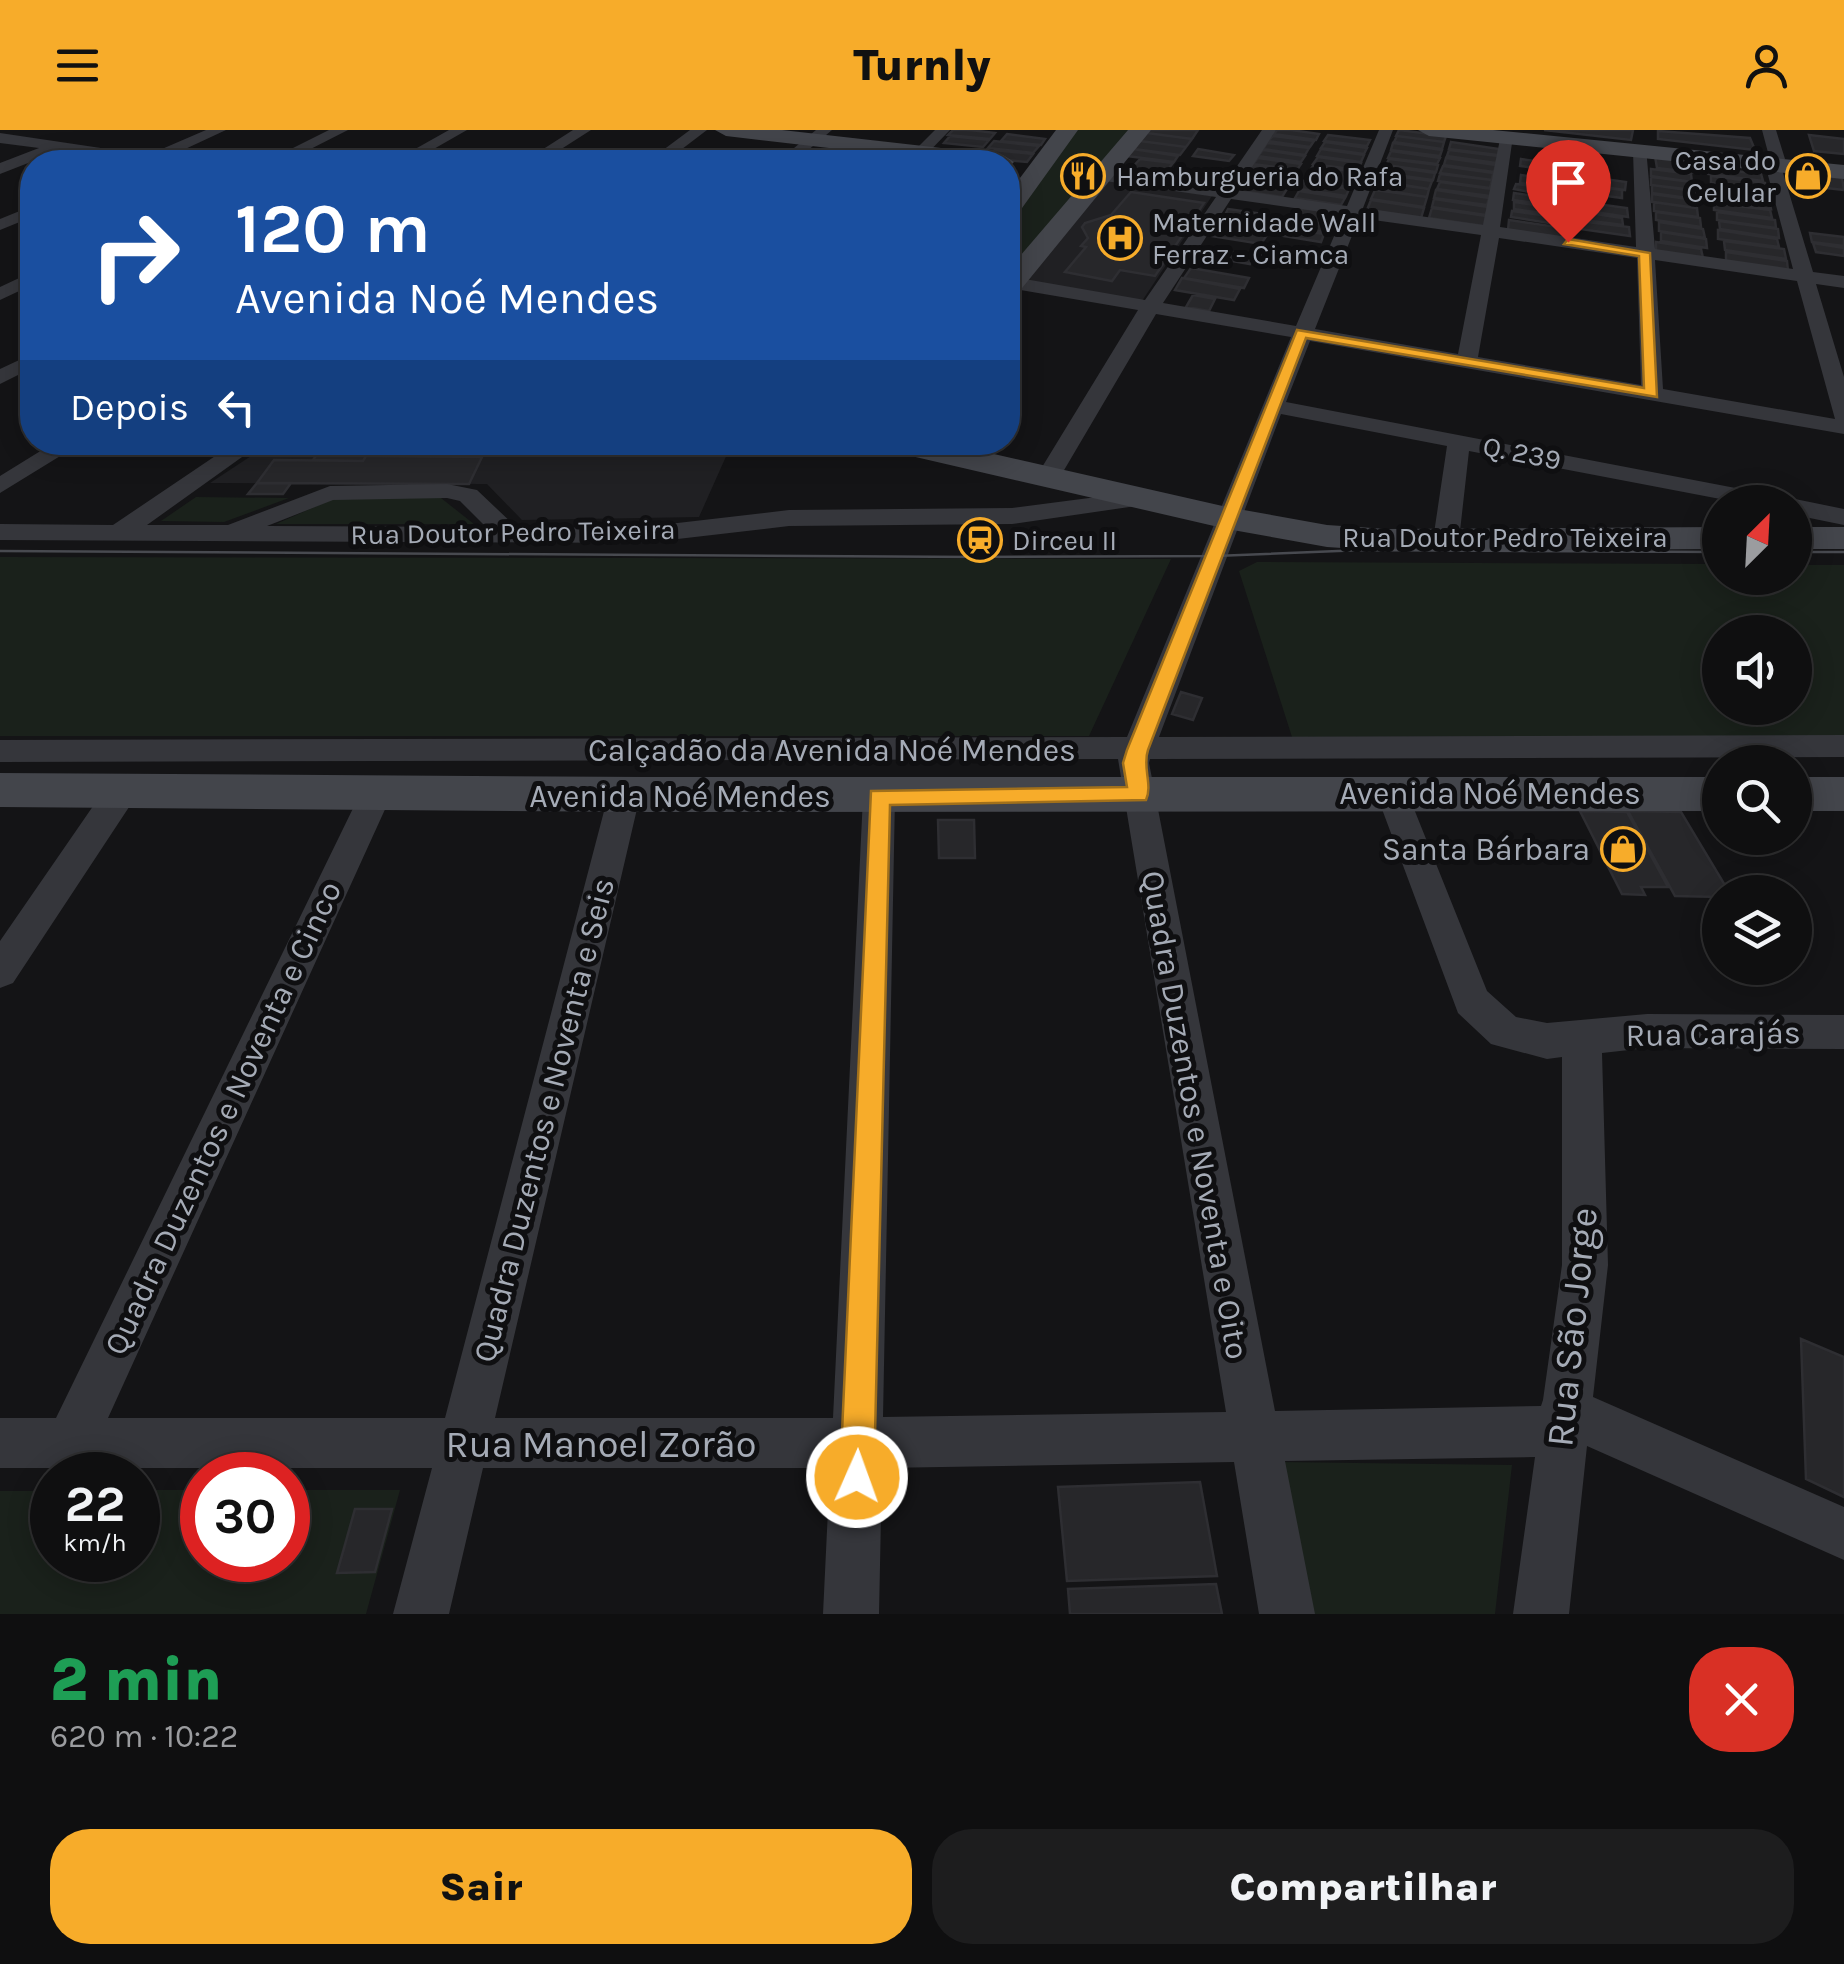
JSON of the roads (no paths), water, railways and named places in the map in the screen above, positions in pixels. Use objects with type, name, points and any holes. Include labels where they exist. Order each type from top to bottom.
[{"type":"street","points":[[178,150],[219,130]]},
{"type":"street","points":[[298,150],[341,130]]},
{"type":"street","points":[[422,150],[460,130]]},
{"type":"street","points":[[550,150],[584,130]]},
{"type":"street","points":[[672,150],[700,130]]},
{"type":"street","points":[[726,130],[818,135],[882,150]]},
{"type":"street","points":[[924,150],[943,130]]},
{"type":"street","points":[[1020,263],[1069,171],[1067,130]]},
{"type":"street","points":[[1020,202],[1140,130]]},
{"type":"street","points":[[1048,478],[1151,306],[1268,130]]},
{"type":"street","points":[[1138,772],[1226,518],[1386,130]]},
{"type":"street","points":[[1429,130],[1643,142],[1844,169]]},
{"type":"street","points":[[1769,130],[1844,415]]},
{"type":"street","points":[[1467,362],[1510,133]]},
{"type":"street","points":[[46,150],[84,136]]},
{"type":"street","points":[[0,138],[80,150]]},
{"type":"street","points":[[1643,142],[1652,394]]},
{"type":"street","points":[[1020,165],[1844,282]]},
{"type":"street","points":[[1020,286],[1844,427]]},
{"type":"street","name":"Q. 239","points":[[1272,406],[1702,488]]},
{"type":"street","points":[[1446,540],[1459,441]]},
{"type":"street","points":[[0,486],[51,455]]},
{"type":"street","points":[[118,533],[233,455]]},
{"type":"street","name":"Rua Doutor Pedro Teixeira","points":[[950,455],[1226,518],[1367,539],[1702,538]]},
{"type":"street","points":[[224,534],[330,492],[448,491],[468,495],[510,536]]},
{"type":"street","name":"Rua Doutor Pedro Teixeira","points":[[0,532],[643,535],[789,518],[1012,516],[1143,498]]},
{"type":"street","points":[[1812,510],[1844,517]]},
{"type":"street","points":[[1812,538],[1844,538]]},
{"type":"street","name":"Calçadão da Avenida Noé Mendes","points":[[0,750],[1138,772],[1844,746]]},
{"type":"street","name":"Avenida Noé Mendes","points":[[0,790],[879,797],[1138,772],[1392,792],[1702,794]]},
{"type":"street","name":"Quadra Duzentos e Noventa e Oito","points":[[1138,772],[1252,1436],[1287,1614]]},
{"type":"street","points":[[0,972],[120,792]]},
{"type":"street","name":"Rua Carajás","points":[[1392,792],[1472,1001],[1505,1032],[1548,1040],[1647,1031],[1844,1032]]},
{"type":"street","name":"Quadra Duzentos e Noventa e Cinco","points":[[70,1443],[376,794]]},
{"type":"street","points":[[1812,794],[1844,794]]},
{"type":"street","name":"Quadra Duzentos e Noventa e Seis","points":[[421,1614],[624,796]]},
{"type":"street","points":[[851,1614],[879,797]]},
{"type":"street","name":"Rua São Jorge","points":[[1541,1614],[1563,1420],[1586,1266],[1582,1039]]},
{"type":"street","points":[[1563,1420],[1844,1534]]},
{"type":"street","name":"Rua Manoel Zorão","points":[[0,1443],[858,1443],[1252,1436],[1563,1420]]},
{"type":"tram line","points":[[0,551],[977,557],[1215,556],[1363,550],[1702,552]]},
{"type":"tram line","points":[[1812,552],[1844,552]]},
{"type":"place","name":"Hamburgueria do Rafa","points":[[1083,176]]},
{"type":"place","name":"Casa do Celular","points":[[1808,176]]},
{"type":"place","name":"Maternidade Wall Ferraz - Ciamca","points":[[1120,238]]},
{"type":"place","name":"Dirceu II","points":[[980,540]]},
{"type":"place","name":"Santa Bárbara","points":[[1623,849]]}]
